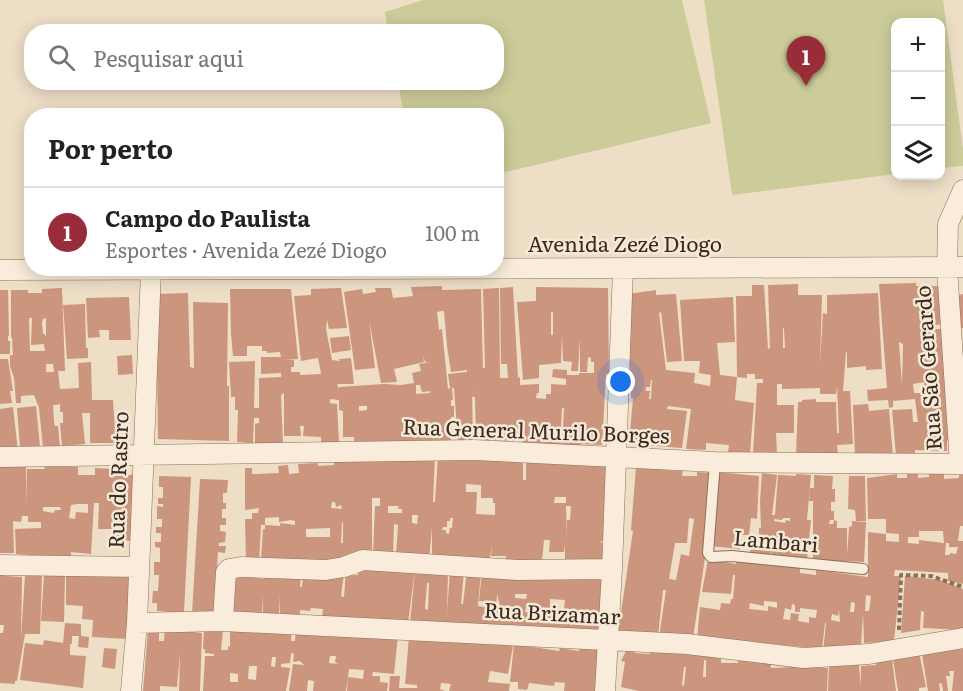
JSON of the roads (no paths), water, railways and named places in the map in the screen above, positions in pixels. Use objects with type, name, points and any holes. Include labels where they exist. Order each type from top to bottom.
[{"type":"street","name":"Rua São Gerardo","points":[[962,464],[955,268],[948,224],[963,190]]},
{"type":"street","name":"Avenida Zezé Diogo","points":[[504,269],[955,268]]},
{"type":"street","points":[[605,691],[617,458],[623,269]]},
{"type":"street","name":"Avenida Zezé Diogo","points":[[0,270],[24,270]]},
{"type":"street","name":"Rua do Rastro","points":[[131,691],[137,623],[152,276]]},
{"type":"street","name":"Rua General Murilo Borges","points":[[0,457],[474,450],[715,462],[962,464]]},
{"type":"street","points":[[224,621],[226,573],[232,568],[326,570],[344,567],[363,560],[383,560],[518,570],[612,568]]},
{"type":"street","points":[[0,565],[139,567]]},
{"type":"street","name":"Rua Brizamar","points":[[137,623],[224,621],[687,644],[803,658],[869,654],[963,638]]},
{"type":"lane","name":"Lambari","points":[[715,462],[708,553],[711,557],[732,556],[863,569]]},
{"type":"place","name":"Campo do Paulista","points":[[806,86]]}]
